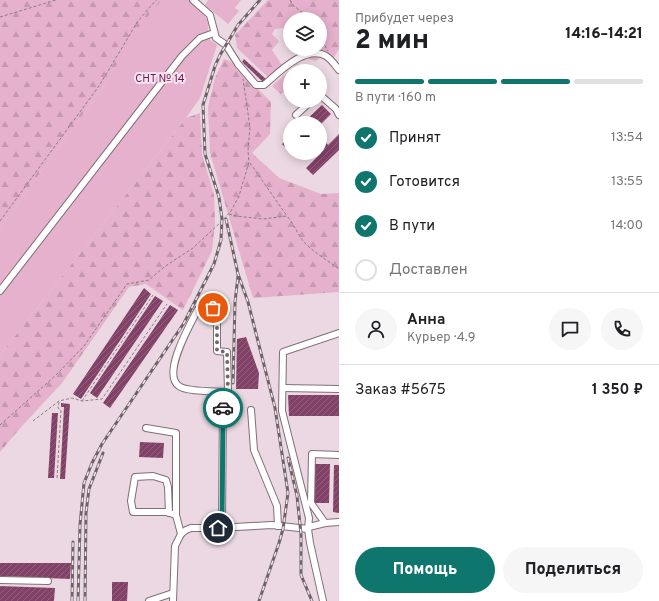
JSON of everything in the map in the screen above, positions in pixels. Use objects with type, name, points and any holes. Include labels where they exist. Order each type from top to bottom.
[{"type":"street","points":[[193,0],[200,2],[210,15],[216,38],[226,45],[256,85],[264,85],[298,56],[317,53],[326,56],[337,68]]},
{"type":"street","points":[[0,291],[182,56],[200,38],[214,32]]},
{"type":"street","points":[[327,101],[336,109],[339,114]]},
{"type":"street","points":[[296,115],[304,108]]},
{"type":"street","points":[[213,308],[217,312],[217,351],[227,352],[228,392],[187,389],[178,386],[174,379],[173,369],[178,350],[198,309],[213,308]]},
{"type":"street","points":[[323,601],[310,543],[308,528],[309,518],[282,411],[283,352],[339,333]]},
{"type":"street","points":[[283,388],[339,389]]},
{"type":"street","points":[[222,528],[223,396],[228,392]]},
{"type":"street","points":[[251,410],[254,450],[277,506],[278,526]]},
{"type":"street","points":[[146,428],[176,433],[172,514]]},
{"type":"street","points":[[325,523],[311,503],[312,454],[339,455]]},
{"type":"street","points":[[172,514],[133,512],[131,501],[135,477],[153,476],[166,480],[172,514],[181,534]]},
{"type":"street","points":[[173,601],[175,546],[181,534],[186,530],[191,528],[272,525],[308,528],[325,523],[339,522]]},
{"type":"street","points":[[0,580],[48,582]]},
{"type":"street","points":[[149,601],[173,593]]},
{"type":"path","points":[[0,17],[56,0]]},
{"type":"path","points":[[0,221],[99,86],[138,21],[156,0]]},
{"type":"path","points":[[290,0],[293,5],[302,12]]},
{"type":"path","points":[[0,425],[55,376],[84,346],[127,284],[149,280],[164,267],[193,248],[228,214],[239,196],[249,162],[248,151],[250,127],[242,67]]},
{"type":"path","points":[[249,162],[293,223],[303,240],[312,249],[339,269]]},
{"type":"path","points":[[228,214],[263,218],[287,216]]},
{"type":"path","points":[[82,401],[153,295]]},
{"type":"path","points":[[33,421],[59,401],[72,398],[82,401],[102,399],[167,304]]},
{"type":"path","points":[[57,478],[61,410],[58,408],[59,401]]},
{"type":"green space","points":[[0,0],[162,0],[142,24],[106,83],[0,228]]},
{"type":"green space","name":"СНТ № 14","points":[[162,0],[188,0],[197,7],[207,20],[208,31],[206,37],[217,45],[200,98],[186,118],[0,355],[0,228],[106,83],[142,23]]},
{"type":"green space","points":[[208,0],[241,0],[235,8],[239,11],[228,24],[205,5]]},
{"type":"green space","points":[[268,0],[339,0],[339,49],[334,57],[327,56],[327,12],[283,12],[283,28],[275,29],[272,34],[279,41],[272,50],[283,67],[270,79],[237,48],[235,35]]},
{"type":"green space","points":[[306,56],[322,56],[316,61],[309,59]]},
{"type":"green space","points":[[224,59],[230,61],[271,102],[270,134],[252,153],[279,178],[321,194],[339,193],[339,292],[253,298],[210,153],[208,107],[215,78]]},
{"type":"green space","points":[[283,76],[283,92],[281,94],[272,86]]},
{"type":"green space","points":[[200,113],[202,154],[214,195],[215,223],[212,251],[183,310],[146,284],[129,287],[62,383],[0,452],[0,355],[186,118]]},
{"type":"building","points":[[244,59],[267,80],[264,83],[242,62]]},
{"type":"building","points":[[319,108],[325,108],[331,114],[327,118],[327,116],[310,116]]},
{"type":"building","points":[[339,134],[339,150],[313,175],[306,168],[314,160],[327,160],[327,144],[328,145]]},
{"type":"building","points":[[144,288],[151,294],[81,399],[73,394]]},
{"type":"building","points":[[155,296],[163,301],[97,398],[90,393]]},
{"type":"building","points":[[170,305],[178,310],[110,408],[103,403]]},
{"type":"building","points":[[246,337],[259,373],[258,389],[236,389],[237,339]]},
{"type":"building","points":[[288,395],[339,395],[339,416],[289,416]]},
{"type":"building","points":[[61,403],[70,404],[65,479],[60,479],[64,407],[61,407]]},
{"type":"building","points":[[52,413],[58,413],[54,478],[48,478]]},
{"type":"building","points":[[140,442],[164,443],[163,458],[139,457]]},
{"type":"building","points":[[315,464],[330,464],[329,503],[314,503]]},
{"type":"building","points":[[334,465],[339,465],[339,513],[333,512]]},
{"type":"building","points":[[0,563],[71,563],[70,579],[0,576]]},
{"type":"building","points":[[112,582],[128,582],[127,601],[112,601]]},
{"type":"building","points":[[0,586],[55,588],[54,601],[0,601]]},
{"type":"railway","points":[[78,601],[80,525],[84,483],[92,463],[102,444],[184,323],[214,264],[221,240],[222,219],[219,197],[205,154],[203,105],[220,55],[238,25],[260,0]]},
{"type":"railway","points":[[226,219],[238,274],[248,302],[275,408],[288,493],[283,529],[259,601]]},
{"type":"railway","points":[[233,383],[235,302],[238,276]]},
{"type":"railway","points":[[85,601],[86,513],[89,489],[103,453]]},
{"type":"railway","points":[[288,458],[297,496],[301,534],[301,575],[312,601]]},
{"type":"railway","points":[[72,601],[73,542]]},
{"type":"way so far","points":[[213,308],[217,312],[217,351],[227,352],[228,392],[223,396],[223,408]]},
{"type":"route","points":[[218,528],[222,528],[223,408]]}]
